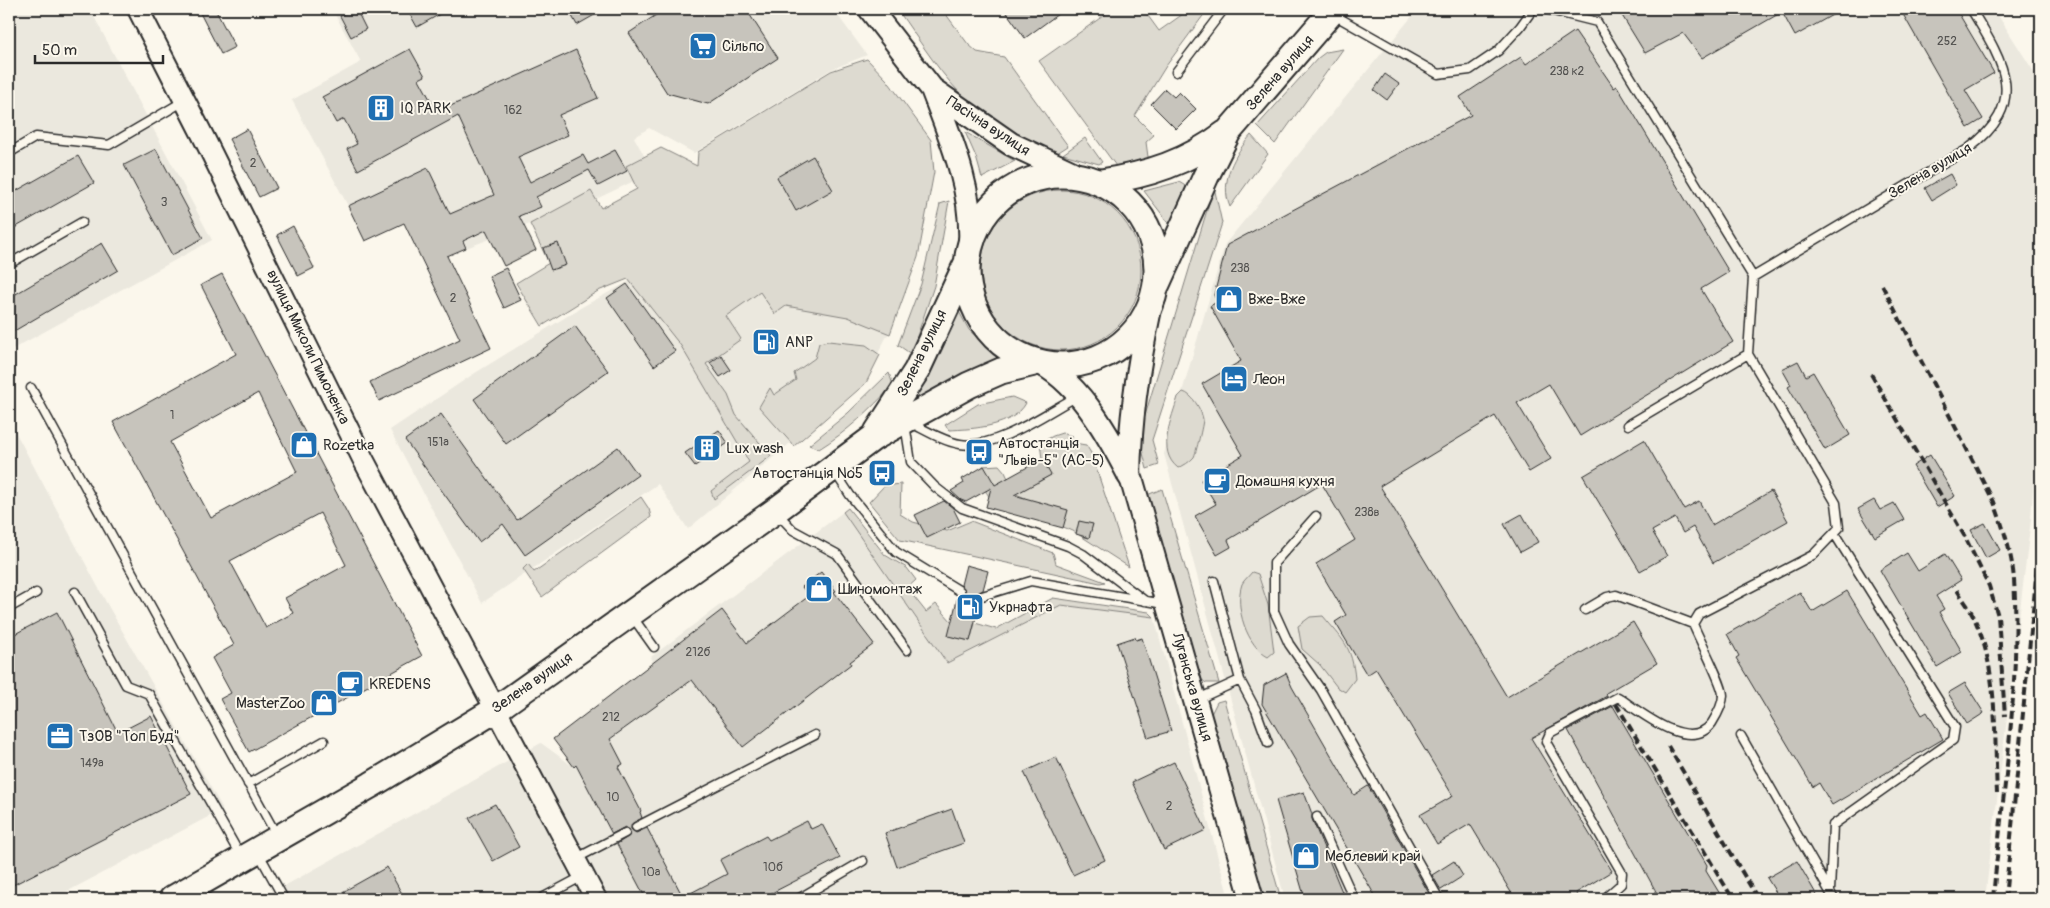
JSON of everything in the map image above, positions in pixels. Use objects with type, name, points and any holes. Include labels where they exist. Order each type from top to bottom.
[{"type":"main road","name":"Пасічна вулиця","points":[[870,9],[932,89],[1011,144],[1072,173]]},
{"type":"main road","name":"Зелена вулиця","points":[[1156,286],[1228,132],[1330,10]]},
{"type":"main road","name":"Пасічна вулиця","points":[[932,89],[962,177],[971,225],[968,254]]},
{"type":"main road","name":"Зелена вулиця","points":[[1101,182],[1126,178],[1177,163],[1206,148],[1228,132]]},
{"type":"main road","name":"Зелена вулиця","points":[[873,438],[917,370],[987,211],[1010,189],[1040,176],[1072,173]]},
{"type":"main road","points":[[968,254],[970,294],[986,328],[1010,350],[1038,363],[1079,365],[1108,354],[1136,330],[1150,309],[1156,286],[1154,253],[1146,228],[1129,202],[1113,188],[1101,182],[1072,173]]},
{"type":"main road","name":"Луганська вулиця","points":[[1129,477],[1132,414],[1139,359],[1150,309]]},
{"type":"main road","name":"Зелена вулиця","points":[[172,899],[371,785],[495,710],[775,511],[873,438],[993,374],[1018,365],[1038,363]]},
{"type":"main road","name":"Луганська вулиця","points":[[1038,363],[1056,372],[1078,396],[1103,431],[1129,477],[1196,700],[1252,899]]},
{"type":"street","name":"вулиця Миколи Пимоненка","points":[[138,9],[186,100],[363,459],[596,899]]},
{"type":"lane","points":[[1176,72],[1224,9]]},
{"type":"lane","name":"Зелена вулиця","points":[[1330,10],[1438,74],[1470,70],[1498,51],[1520,27],[1533,9]]},
{"type":"lane","points":[[1545,9],[1597,22],[1753,277],[1748,354],[1836,503],[1839,528],[1812,555],[1699,614],[1693,624]]},
{"type":"lane","name":"Зелена вулиця","points":[[1753,277],[1968,149],[1986,136],[1999,117],[2004,103],[2006,96],[2005,73],[1997,52],[1971,9]]},
{"type":"lane","points":[[9,153],[36,137],[109,144],[186,100]]},
{"type":"lane","points":[[9,264],[82,222]]},
{"type":"lane","points":[[1628,425],[1748,354]]},
{"type":"lane","points":[[31,388],[248,784],[259,849]]},
{"type":"lane","points":[[905,420],[936,436],[961,444],[979,444],[999,438],[1078,396]]},
{"type":"lane","points":[[905,420],[911,462],[935,487],[962,508],[1068,546],[1083,554],[1145,601]]},
{"type":"lane","points":[[833,468],[850,495],[896,552],[960,591]]},
{"type":"lane","points":[[775,511],[793,530],[837,554],[907,650]]},
{"type":"lane","points":[[1316,516],[1274,564],[1274,611],[1289,644],[1321,690],[1439,899]]},
{"type":"lane","points":[[1830,891],[1833,825],[1953,740],[1955,727],[1834,533]]},
{"type":"lane","points":[[982,596],[1031,581],[1168,605]]},
{"type":"lane","points":[[1214,581],[1240,680],[1256,710],[1268,743]]},
{"type":"lane","points":[[75,592],[126,685],[149,694],[259,849],[284,899]]},
{"type":"lane","points":[[9,608],[36,593]]},
{"type":"lane","points":[[1584,610],[1607,597],[1616,595],[1693,624],[1723,694],[1719,713],[1707,729],[1689,734],[1669,730],[1618,697],[1550,734],[1546,742],[1622,874],[1621,884],[1604,899]]},
{"type":"lane","points":[[631,614],[654,647]]},
{"type":"lane","points":[[1196,700],[1240,680]]},
{"type":"lane","points":[[636,827],[815,735]]},
{"type":"lane","points":[[1741,736],[1834,899]]},
{"type":"lane","points":[[248,784],[324,740]]},
{"type":"lane","points":[[1318,817],[1354,899]]},
{"type":"lane","points":[[540,899],[625,833]]},
{"type":"lane","points":[[798,899],[863,861]]},
{"type":"shaded area","points":[[9,9],[90,9],[212,240],[9,351]]},
{"type":"shaded area","points":[[332,9],[833,9],[867,55],[830,70],[694,153],[649,128],[634,137],[653,172],[596,199],[466,248],[428,168],[348,206],[292,100],[361,62]]},
{"type":"shaded area","points":[[897,9],[942,9],[968,44],[977,52],[1004,57],[1068,146],[1054,155],[1011,133],[980,112],[941,71]]},
{"type":"shaded area","points":[[1113,9],[1143,9],[1159,31],[1190,9],[1208,9],[1166,66],[1135,116],[1154,135],[1146,142],[1148,157],[1163,158],[1150,167],[1116,166],[1039,61]]},
{"type":"shaded area","points":[[1418,9],[1994,9],[2041,83],[2041,371],[2031,519],[1985,899],[1285,899],[1164,454],[1225,244]]},
{"type":"shaded area","points":[[1343,49],[1275,144],[1257,126],[1318,58],[1326,52]]},
{"type":"shaded area","points":[[867,59],[887,80],[931,140],[934,172],[918,257],[890,334],[848,317],[786,306],[775,314],[760,292],[726,316],[741,339],[706,364],[728,395],[736,415],[771,456],[714,499],[711,491],[749,462],[681,346],[628,279],[598,291],[542,326],[516,283],[549,263],[530,224],[591,191],[601,208],[637,189],[626,166],[661,148],[697,166],[698,152],[831,71]]},
{"type":"shaded area","points":[[965,132],[1015,161],[982,178],[976,157]]},
{"type":"shaded area","points":[[1251,135],[1268,154],[1230,207],[1226,187],[1230,168],[1239,151]]},
{"type":"shaded area","points":[[1085,138],[1102,162],[1099,164],[1063,154]]},
{"type":"shaded area","points":[[1179,182],[1187,187],[1171,226],[1144,191]]},
{"type":"shaded area","points":[[1214,187],[1222,223],[1152,440],[1159,465],[1147,469],[1142,449],[1143,422]]},
{"type":"shaded area","points":[[1069,190],[1099,199],[1118,213],[1128,225],[1135,239],[1140,254],[1140,286],[1135,301],[1128,315],[1118,327],[1106,337],[1084,347],[1069,350],[1053,350],[1038,347],[1016,337],[994,315],[982,286],[981,262],[984,247],[994,225],[1016,203],[1045,191]]},
{"type":"shaded area","points":[[949,201],[934,286],[911,354],[898,345],[921,284],[940,204]]},
{"type":"shaded area","points":[[637,277],[758,289],[866,304],[889,332],[864,381],[688,529],[658,484],[482,603],[390,430],[472,375],[582,307]]},
{"type":"shaded area","points":[[957,308],[969,330],[1000,359],[969,370],[910,403]]},
{"type":"shaded area","points":[[828,341],[866,345],[880,355],[866,383],[794,446],[759,407],[770,388],[774,395],[796,380],[794,373],[815,358],[819,343]]},
{"type":"shaded area","points":[[889,373],[893,385],[858,420],[819,449],[809,445],[848,413]]},
{"type":"shaded area","points":[[1183,392],[1196,402],[1203,419],[1194,457],[1191,461],[1178,468],[1171,461],[1167,444],[1172,415],[1178,397]]},
{"type":"shaded area","points":[[1012,397],[1026,403],[1020,411],[1002,422],[959,430],[949,430],[945,425],[978,404]]},
{"type":"shaded area","points":[[9,420],[106,602],[223,809],[53,899],[9,899]]},
{"type":"shaded area","points":[[1062,433],[1072,436],[1074,443],[1086,445],[1091,453],[1129,567],[1073,531],[1023,510],[1025,498],[1016,494],[1007,500],[992,501],[984,488],[981,476],[983,466],[999,465],[1005,472],[1011,485],[1030,476],[1037,483],[1050,475],[1042,459],[1040,443]]},
{"type":"shaded area","points":[[901,484],[900,514],[913,522],[947,531],[971,521],[1053,553],[1056,564],[1105,582],[1100,583],[900,540],[869,502],[884,486]]},
{"type":"shaded area","points":[[1162,489],[1219,683],[1206,683],[1200,678],[1147,495]]},
{"type":"shaded area","points":[[641,497],[649,509],[651,517],[542,597],[523,569],[528,564],[534,572]]},
{"type":"shaded area","points":[[848,508],[885,555],[907,568],[916,580],[907,588],[926,612],[936,604],[952,622],[949,636],[970,641],[975,623],[996,629],[1053,598],[1149,612],[1154,617],[1061,605],[947,663],[843,512]]},
{"type":"shaded area","points":[[843,512],[947,663],[1061,605],[1154,617],[1229,899],[261,899],[541,743],[574,767],[669,695],[651,657]]},
{"type":"shaded area","points":[[1252,572],[1258,574],[1268,605],[1274,652],[1268,657],[1261,652],[1248,635],[1241,614],[1240,593],[1242,584]]},
{"type":"shaded area","points":[[1323,616],[1345,644],[1352,659],[1355,679],[1345,692],[1337,687],[1320,665],[1302,649],[1298,626],[1310,617]]},
{"type":"shaded area","points":[[1224,700],[1281,899],[1263,899],[1210,716],[1217,702]]},
{"type":"building","points":[[198,9],[215,9],[235,47],[221,54]]},
{"type":"building","points":[[356,9],[366,29],[351,37],[340,16]]},
{"type":"building","points":[[407,9],[449,9],[417,27]]},
{"type":"building","points":[[568,9],[605,9],[577,25]]},
{"type":"building","name":"Сільпо","points":[[665,9],[746,9],[778,58],[708,104],[667,93],[629,33]]},
{"type":"building","points":[[1004,9],[1065,9],[1025,38]]},
{"type":"building","points":[[1618,9],[1843,9],[1795,36],[1782,12],[1702,58],[1683,33],[1645,53]]},
{"type":"building","points":[[1900,9],[1956,9],[1994,73],[1965,90],[1983,119],[1968,128]]},
{"type":"building","points":[[1575,31],[1614,88],[1617,86],[1729,272],[1701,289],[1733,342],[1580,436],[1549,384],[1517,403],[1551,459],[1529,472],[1495,416],[1380,486],[1507,697],[1633,622],[1657,663],[1606,693],[1607,696],[1531,738],[1612,871],[1576,893],[1580,899],[1515,899],[1470,824],[1437,844],[1420,815],[1453,796],[1376,669],[1367,675],[1335,622],[1346,615],[1316,564],[1355,540],[1322,484],[1228,540],[1231,547],[1217,555],[1195,516],[1216,504],[1201,480],[1243,455],[1202,384],[1241,361],[1210,306],[1217,302],[1214,295],[1227,245],[1471,115],[1460,97],[1521,57],[1526,64]]},
{"type":"building","points":[[410,49],[425,76],[419,79],[437,112],[576,50],[598,98],[559,115],[568,135],[518,157],[530,182],[583,155],[588,164],[615,150],[627,171],[598,186],[589,170],[536,197],[541,207],[519,216],[536,250],[504,266],[486,230],[463,241],[466,248],[447,256],[491,348],[379,401],[370,382],[460,339],[404,223],[365,241],[348,206],[428,168],[450,214],[494,195],[458,116],[358,170],[347,149],[357,144],[344,119],[336,123],[322,97]]},
{"type":"building","points":[[1385,74],[1399,84],[1387,100],[1374,90]]},
{"type":"building","points":[[1165,89],[1174,97],[1179,92],[1196,109],[1176,129],[1151,104]]},
{"type":"building","points":[[247,129],[277,188],[259,197],[229,139]]},
{"type":"building","points":[[156,149],[203,238],[172,255],[124,165]]},
{"type":"building","points":[[78,156],[94,183],[9,231],[9,195]]},
{"type":"building","points":[[813,156],[833,190],[796,211],[777,177]]},
{"type":"building","points":[[1950,174],[1956,185],[1932,200],[1925,188]]},
{"type":"building","points":[[293,226],[314,268],[298,276],[277,235]]},
{"type":"building","points":[[102,243],[118,270],[9,334],[9,298]]},
{"type":"building","points":[[558,243],[566,265],[551,270],[543,248]]},
{"type":"building","points":[[506,268],[521,300],[504,308],[489,276]]},
{"type":"building","points":[[222,274],[422,656],[249,752],[220,699],[231,693],[212,658],[234,645],[113,422],[236,354],[201,285]],"holes":[[[258,393],[297,472],[211,518],[170,442]],[[320,513],[346,565],[285,598],[293,613],[266,628],[230,561]]]},
{"type":"building","points":[[627,284],[675,351],[654,366],[607,298]]},
{"type":"building","points":[[575,326],[608,371],[506,444],[474,399]]},
{"type":"building","points":[[721,355],[731,370],[720,377],[710,363]]},
{"type":"building","points":[[1798,361],[1806,376],[1813,372],[1850,435],[1825,450],[1788,387],[1791,385],[1782,369]]},
{"type":"building","points":[[441,414],[517,520],[618,447],[638,475],[525,555],[503,524],[479,542],[405,440]]},
{"type":"building","name":"Lux wash","points":[[719,430],[728,443],[695,466],[685,453]]},
{"type":"building","points":[[1644,440],[1684,509],[1699,501],[1712,525],[1771,491],[1788,521],[1713,563],[1693,527],[1683,533],[1675,518],[1652,531],[1667,556],[1640,571],[1583,476]]},
{"type":"building","points":[[1930,455],[1955,496],[1937,507],[1913,466]]},
{"type":"building","points":[[1042,459],[1051,475],[1014,495],[1068,510],[1063,528],[986,507],[991,488],[966,502],[951,491],[964,483],[962,479],[984,466],[995,485]]},
{"type":"building","points":[[1874,500],[1880,510],[1894,503],[1904,520],[1875,537],[1858,509]]},
{"type":"building","points":[[944,501],[953,508],[960,522],[927,538],[915,515]]},
{"type":"building","points":[[1522,514],[1538,542],[1520,552],[1504,524]]},
{"type":"building","points":[[1079,521],[1093,524],[1089,538],[1076,534]]},
{"type":"building","points":[[1985,523],[2000,550],[1986,558],[1971,530]]},
{"type":"building","points":[[1907,553],[1918,571],[1945,554],[1961,580],[1936,596],[1944,609],[1939,612],[1962,652],[1937,667],[1880,570]]},
{"type":"building","points":[[966,565],[988,571],[983,590],[977,594],[980,601],[970,641],[948,636],[958,596],[963,596],[966,592],[961,585]]},
{"type":"building","points":[[821,572],[874,644],[850,662],[851,664],[743,747],[692,680],[610,739],[623,764],[618,767],[641,811],[642,818],[632,824],[631,829],[636,833],[647,828],[683,897],[727,874],[720,860],[766,836],[769,840],[807,821],[811,829],[822,824],[840,858],[760,899],[646,899],[617,844],[629,836],[630,830],[625,827],[612,834],[576,765],[574,767],[553,739],[722,610],[747,643],[809,596],[802,587]]},
{"type":"building","points":[[1847,591],[1922,715],[1927,712],[1943,739],[1832,805],[1819,783],[1813,787],[1736,658],[1739,656],[1727,634],[1800,592],[1812,612]]},
{"type":"building","points":[[57,612],[118,733],[151,716],[191,794],[9,887],[9,637]]},
{"type":"building","points":[[1135,637],[1136,640],[1142,638],[1171,731],[1148,738],[1117,643]]},
{"type":"building","points":[[1286,673],[1292,687],[1354,795],[1368,786],[1431,897],[1427,899],[1377,899],[1262,704],[1264,685]]},
{"type":"building","points":[[1965,683],[1984,713],[1967,724],[1948,693]]},
{"type":"building","points":[[1613,706],[1707,865],[1706,871],[1723,899],[1660,899],[1568,730]]},
{"type":"building","points":[[1056,757],[1105,860],[1073,875],[1024,772]]},
{"type":"building","points":[[1174,762],[1206,830],[1164,850],[1132,782]]},
{"type":"building","points":[[1304,792],[1312,819],[1345,899],[1305,899],[1276,800]]},
{"type":"building","points":[[495,804],[519,847],[493,861],[469,818]]},
{"type":"building","points":[[952,809],[964,843],[897,867],[885,833]]},
{"type":"building","points":[[1454,861],[1463,876],[1441,890],[1432,875]]},
{"type":"building","points":[[1797,861],[1819,899],[1780,899],[1767,878]]},
{"type":"building","points":[[387,867],[405,899],[330,899]]},
{"type":"railway","points":[[1882,285],[1994,502],[2011,560],[2014,580],[2015,620],[2013,700],[1993,899]]},
{"type":"railway","points":[[1871,374],[1965,537],[1989,586],[1998,616],[2005,716]]},
{"type":"railway","points":[[2005,899],[2041,527]]},
{"type":"railway","points":[[1957,590],[1973,616],[1983,640],[1988,661],[1994,705],[1997,793]]},
{"type":"railway","points":[[1616,704],[1733,899]]},
{"type":"railway","points":[[1668,746],[1758,899]]},
{"type":"railway","points":[[2041,881],[2041,899]]},
{"type":"place","name":"Сільпо","points":[[703,46]]},
{"type":"place","name":"IQ PARK","points":[[381,108]]},
{"type":"place","name":"Вже-Вже","points":[[1229,299]]},
{"type":"place","name":"ANP","points":[[766,342]]},
{"type":"place","name":"Леон","points":[[1234,379]]},
{"type":"place","name":"Rozetka","points":[[304,445]]},
{"type":"place","name":"Lux wash","points":[[707,448]]},
{"type":"place","name":"Автостанція \"Львів-5\" (АС-5)","points":[[979,452]]},
{"type":"place","name":"Автостанція №5","points":[[882,473]]},
{"type":"place","name":"Домашня кухня","points":[[1217,481]]},
{"type":"place","name":"Шиномонтаж","points":[[819,589]]},
{"type":"place","name":"Укрнафта","points":[[970,607]]},
{"type":"place","name":"KREDENS","points":[[350,684]]},
{"type":"place","name":"MasterZoo","points":[[324,703]]},
{"type":"place","name":"ТзОВ \"Топ Буд\"","points":[[60,736]]},
{"type":"place","name":"Меблевий край","points":[[1306,856]]}]
